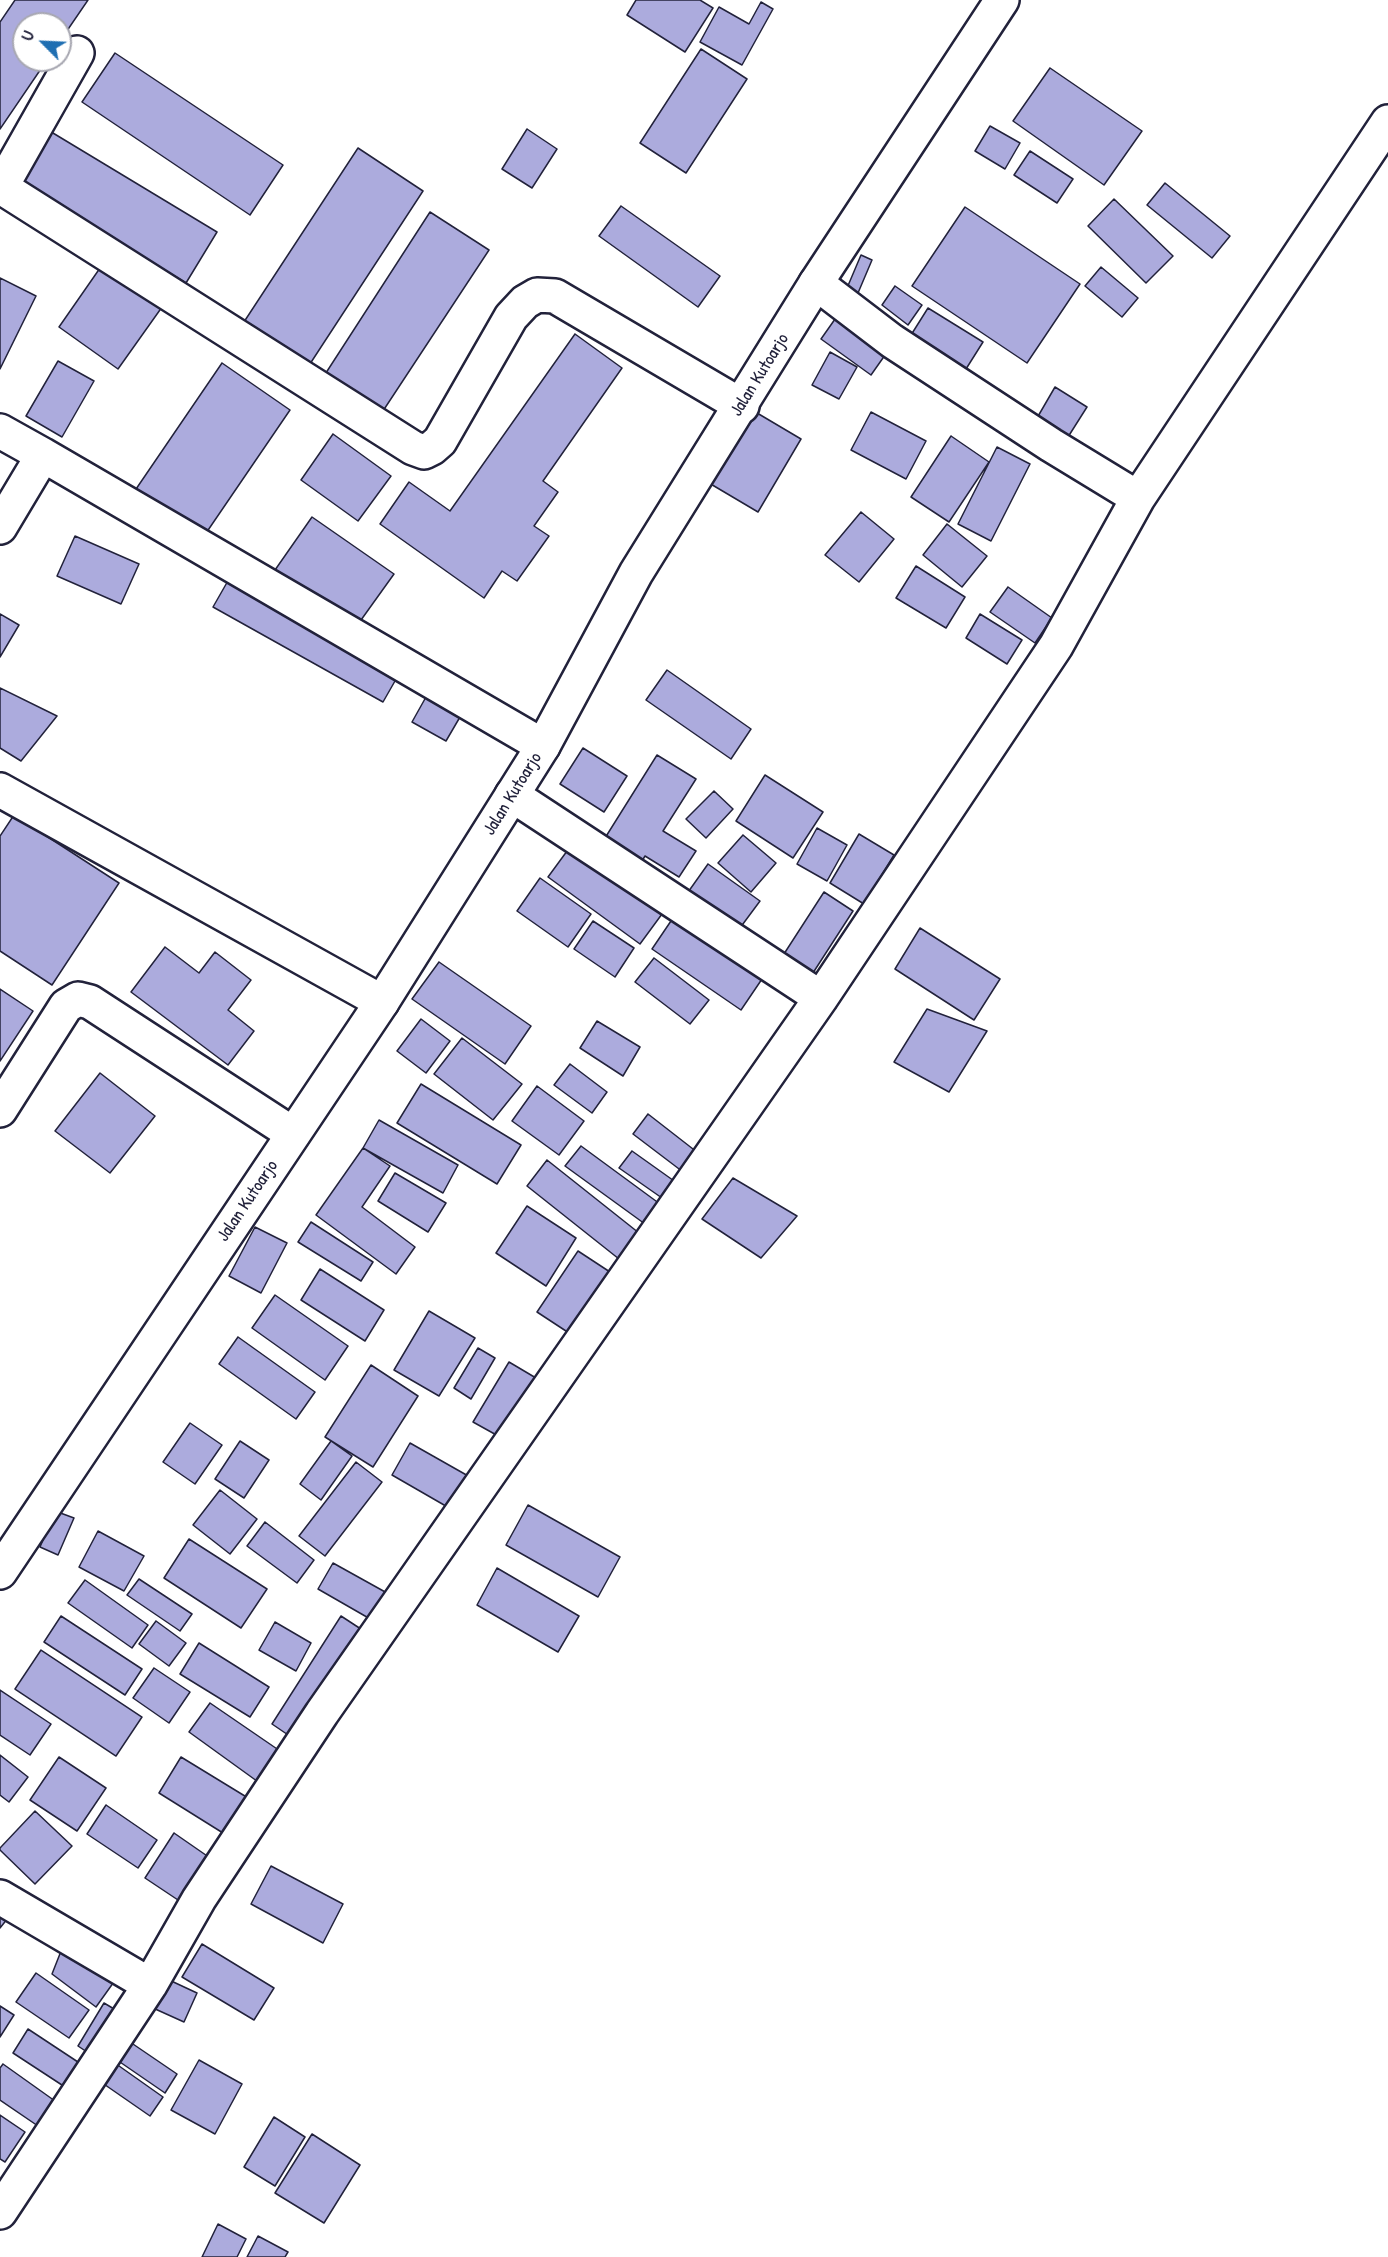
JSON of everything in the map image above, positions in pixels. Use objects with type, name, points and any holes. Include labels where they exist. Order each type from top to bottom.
[{"type":"street","name":"Jalan Kutoarjo","points":[[0,1572],[382,1002],[543,746],[636,573],[742,406],[816,283],[1002,0]]},
{"type":"street","points":[[77,52],[0,188],[413,448],[424,452],[440,441],[511,317],[525,302],[537,295],[555,296],[742,406]]},
{"type":"street","points":[[0,2212],[150,1984],[200,1899],[322,1713],[821,998],[1056,646],[1138,498],[1388,122]]},
{"type":"street","points":[[816,283],[892,341],[1051,445],[1138,498]]},
{"type":"street","points":[[0,431],[543,746]]},
{"type":"street","points":[[0,526],[43,456]]},
{"type":"street","points":[[0,790],[382,1002]]},
{"type":"street","points":[[512,795],[821,998]]},
{"type":"street","points":[[0,1110],[66,1006],[78,999],[90,1002],[293,1134]]},
{"type":"street","points":[[0,1897],[150,1984]]},
{"type":"building","points":[[15,0],[88,0],[72,23],[72,12],[12,12],[12,72],[39,72],[0,129],[0,22]]},
{"type":"building","points":[[636,0],[700,0],[713,8],[685,52],[627,15]]},
{"type":"building","points":[[761,2],[773,9],[742,65],[700,42],[719,7],[749,24]]},
{"type":"building","points":[[701,49],[747,79],[686,173],[640,143]]},
{"type":"building","points":[[115,53],[283,165],[250,215],[82,102]]},
{"type":"building","points":[[1050,68],[1142,131],[1104,185],[1013,121]]},
{"type":"building","points":[[990,126],[1020,143],[1005,169],[975,151]]},
{"type":"building","points":[[43,127],[217,232],[186,283],[12,178]]},
{"type":"building","points":[[527,129],[557,149],[532,188],[502,169]]},
{"type":"building","points":[[358,148],[423,191],[306,370],[240,328]]},
{"type":"building","points":[[1030,151],[1073,179],[1057,203],[1014,175]]},
{"type":"building","points":[[1165,183],[1230,236],[1212,258],[1147,205]]},
{"type":"building","points":[[1114,199],[1173,256],[1146,283],[1088,226]]},
{"type":"building","points":[[621,206],[720,276],[698,307],[599,236]]},
{"type":"building","points":[[965,207],[1080,284],[1027,363],[912,286]]},
{"type":"building","points":[[430,212],[489,250],[379,417],[322,379]]},
{"type":"building","points":[[861,255],[872,260],[858,293],[847,288]]},
{"type":"building","points":[[107,258],[167,300],[118,369],[59,327]]},
{"type":"building","points":[[1101,267],[1138,298],[1122,317],[1085,286]]},
{"type":"building","points":[[0,278],[36,296],[0,369]]},
{"type":"building","points":[[895,286],[922,305],[908,325],[882,305]]},
{"type":"building","points":[[928,308],[983,342],[966,369],[911,335]]},
{"type":"building","points":[[840,312],[890,348],[871,375],[821,339]]},
{"type":"building","points":[[575,334],[622,368],[543,481],[558,492],[534,526],[549,536],[517,581],[502,571],[484,598],[380,524],[409,482],[450,511]]},
{"type":"building","points":[[830,352],[857,367],[839,399],[812,385]]},
{"type":"building","points":[[58,361],[94,381],[62,437],[26,416]]},
{"type":"building","points":[[222,363],[290,410],[202,539],[134,492]]},
{"type":"building","points":[[1055,387],[1087,407],[1068,437],[1037,418]]},
{"type":"building","points":[[752,410],[801,439],[758,512],[709,483]]},
{"type":"building","points":[[871,412],[926,441],[906,479],[851,450]]},
{"type":"building","points":[[333,434],[391,476],[358,521],[301,480]]},
{"type":"building","points":[[951,436],[989,462],[949,522],[911,497]]},
{"type":"building","points":[[997,447],[1030,464],[991,541],[958,524]]},
{"type":"building","points":[[861,512],[894,539],[859,582],[825,555]]},
{"type":"building","points":[[312,517],[394,574],[356,627],[275,570]]},
{"type":"building","points":[[947,524],[987,556],[962,587],[923,555]]},
{"type":"building","points":[[75,536],[139,564],[121,604],[57,576]]},
{"type":"building","points":[[916,566],[965,597],[946,628],[896,598]]},
{"type":"building","points":[[229,579],[399,674],[383,702],[213,607]]},
{"type":"building","points":[[1008,587],[1052,618],[1035,643],[990,612]]},
{"type":"building","points":[[0,614],[19,625],[0,657]]},
{"type":"building","points":[[980,614],[1022,640],[1007,664],[966,638]]},
{"type":"building","points":[[667,670],[751,729],[731,759],[646,700]]},
{"type":"building","points":[[0,688],[57,716],[21,761],[0,748]]},
{"type":"building","points":[[426,697],[460,717],[446,741],[412,722]]},
{"type":"building","points":[[583,748],[627,776],[604,812],[560,784]]},
{"type":"building","points":[[657,755],[696,779],[663,831],[696,851],[679,877],[645,856],[642,861],[605,838]]},
{"type":"building","points":[[765,775],[823,812],[793,858],[736,821]]},
{"type":"building","points":[[714,791],[733,809],[706,838],[686,819]]},
{"type":"building","points":[[14,815],[119,883],[52,985],[0,951],[0,836]]},
{"type":"building","points":[[817,828],[847,845],[827,881],[797,864]]},
{"type":"building","points":[[859,834],[894,855],[864,904],[830,883]]},
{"type":"building","points":[[743,835],[776,863],[751,892],[718,863]]},
{"type":"building","points":[[570,847],[662,914],[640,944],[548,877]]},
{"type":"building","points":[[708,864],[760,901],[737,932],[686,895]]},
{"type":"building","points":[[540,878],[591,914],[568,947],[517,911]]},
{"type":"building","points":[[824,892],[853,911],[811,976],[782,957]]},
{"type":"building","points":[[673,918],[762,979],[741,1010],[652,949]]},
{"type":"building","points":[[593,921],[634,948],[615,977],[574,949]]},
{"type":"building","points":[[920,928],[1000,979],[974,1020],[895,969]]},
{"type":"building","points":[[165,947],[199,973],[215,952],[251,980],[228,1010],[254,1031],[228,1065],[131,992]]},
{"type":"building","points":[[654,958],[709,1000],[690,1024],[635,982]]},
{"type":"building","points":[[439,962],[531,1026],[505,1064],[412,999]]},
{"type":"building","points":[[0,989],[33,1011],[0,1061]]},
{"type":"building","points":[[927,1009],[987,1031],[949,1092],[894,1062]]},
{"type":"building","points":[[421,1019],[450,1041],[426,1073],[397,1051]]},
{"type":"building","points":[[597,1021],[640,1047],[623,1076],[580,1048]]},
{"type":"building","points":[[462,1038],[522,1084],[493,1120],[434,1074]]},
{"type":"building","points":[[570,1064],[607,1092],[592,1113],[554,1085]]},
{"type":"building","points":[[100,1073],[155,1116],[110,1173],[55,1131]]},
{"type":"building","points":[[421,1084],[521,1145],[497,1184],[397,1123]]},
{"type":"building","points":[[537,1086],[584,1121],[559,1155],[512,1121]]},
{"type":"building","points":[[648,1114],[702,1156],[687,1175],[633,1134]]},
{"type":"building","points":[[379,1120],[458,1165],[443,1193],[363,1148]]},
{"type":"building","points":[[581,1146],[660,1204],[645,1224],[565,1166]]},
{"type":"building","points":[[363,1148],[390,1166],[362,1207],[415,1247],[396,1274],[316,1215]]},
{"type":"building","points":[[632,1151],[684,1188],[672,1205],[619,1168]]},
{"type":"building","points":[[547,1160],[639,1233],[619,1259],[527,1186]]},
{"type":"building","points":[[395,1173],[446,1203],[428,1232],[378,1201]]},
{"type":"building","points":[[733,1178],[797,1216],[761,1258],[702,1219]]},
{"type":"building","points":[[527,1206],[576,1238],[546,1286],[496,1253]]},
{"type":"building","points":[[311,1222],[373,1262],[361,1281],[298,1242]]},
{"type":"building","points":[[255,1227],[287,1243],[261,1293],[229,1276]]},
{"type":"building","points":[[578,1251],[610,1272],[569,1333],[537,1312]]},
{"type":"building","points":[[320,1269],[384,1310],[365,1341],[301,1300]]},
{"type":"building","points":[[275,1295],[348,1346],[325,1380],[252,1328]]},
{"type":"building","points":[[429,1311],[475,1338],[439,1396],[394,1370]]},
{"type":"building","points":[[238,1337],[315,1392],[296,1419],[219,1364]]},
{"type":"building","points":[[478,1348],[495,1358],[471,1399],[454,1388]]},
{"type":"building","points":[[509,1362],[536,1378],[500,1437],[473,1422]]},
{"type":"building","points":[[371,1365],[418,1396],[373,1467],[325,1437]]},
{"type":"building","points":[[190,1423],[222,1445],[195,1484],[163,1462]]},
{"type":"building","points":[[240,1441],[269,1460],[244,1498],[215,1479]]},
{"type":"building","points":[[331,1441],[352,1456],[321,1500],[300,1484]]},
{"type":"building","points":[[410,1443],[470,1477],[451,1509],[392,1475]]},
{"type":"building","points":[[356,1462],[382,1482],[325,1556],[299,1536]]},
{"type":"building","points":[[220,1490],[257,1519],[230,1554],[193,1525]]},
{"type":"building","points":[[528,1505],[620,1557],[598,1597],[506,1545]]},
{"type":"building","points":[[55,1511],[74,1518],[58,1555],[40,1547]]},
{"type":"building","points":[[265,1522],[314,1560],[297,1583],[247,1546]]},
{"type":"building","points":[[98,1531],[144,1556],[124,1591],[79,1567]]},
{"type":"building","points":[[189,1539],[267,1589],[241,1628],[164,1578]]},
{"type":"building","points":[[333,1563],[387,1593],[372,1620],[318,1589]]},
{"type":"building","points":[[497,1568],[579,1616],[558,1652],[477,1605]]},
{"type":"building","points":[[139,1579],[192,1614],[180,1631],[127,1595]]},
{"type":"building","points":[[85,1580],[148,1625],[132,1648],[68,1603]]},
{"type":"building","points":[[61,1616],[142,1669],[125,1695],[44,1642]]},
{"type":"building","points":[[341,1616],[367,1633],[297,1741],[272,1724]]},
{"type":"building","points":[[156,1621],[186,1643],[169,1666],[139,1644]]},
{"type":"building","points":[[275,1622],[311,1643],[296,1671],[259,1650]]},
{"type":"building","points":[[199,1643],[269,1687],[250,1717],[180,1674]]},
{"type":"building","points":[[41,1650],[142,1717],[116,1756],[15,1689]]},
{"type":"building","points":[[154,1668],[190,1692],[169,1723],[133,1698]]},
{"type":"building","points":[[0,1690],[51,1724],[30,1755],[0,1735]]},
{"type":"building","points":[[210,1703],[283,1753],[261,1784],[189,1732]]},
{"type":"building","points":[[0,1755],[28,1777],[9,1802],[0,1795]]},
{"type":"building","points":[[59,1757],[106,1788],[77,1831],[30,1800]]},
{"type":"building","points":[[181,1757],[253,1801],[231,1838],[159,1793]]},
{"type":"building","points":[[106,1805],[157,1840],[138,1868],[87,1834]]},
{"type":"building","points":[[35,1811],[72,1846],[35,1884],[0,1848]]},
{"type":"building","points":[[174,1833],[213,1860],[184,1904],[145,1878]]},
{"type":"building","points":[[271,1866],[343,1904],[323,1943],[251,1904]]},
{"type":"building","points":[[0,1911],[8,1918],[0,1928]]},
{"type":"building","points":[[65,1941],[116,1979],[96,2007],[52,1974]]},
{"type":"building","points":[[202,1944],[274,1988],[254,2020],[182,1977]]},
{"type":"building","points":[[36,1973],[89,2010],[69,2038],[16,2002]]},
{"type":"building","points":[[167,1979],[197,1993],[184,2022],[153,2008]]},
{"type":"building","points":[[104,2003],[126,2016],[99,2060],[78,2046]]},
{"type":"building","points":[[0,2006],[14,2015],[0,2037]]},
{"type":"building","points":[[28,2029],[81,2064],[65,2087],[13,2053]]},
{"type":"building","points":[[130,2042],[177,2074],[165,2093],[117,2060]]},
{"type":"building","points":[[199,2060],[242,2084],[215,2134],[171,2110]]},
{"type":"building","points":[[112,2061],[163,2097],[150,2116],[98,2080]]},
{"type":"building","points":[[3,2064],[55,2101],[38,2126],[0,2100],[0,2068]]},
{"type":"building","points":[[0,2115],[25,2132],[5,2162],[0,2159]]},
{"type":"building","points":[[274,2117],[305,2137],[275,2186],[244,2167]]},
{"type":"building","points":[[312,2134],[360,2165],[324,2223],[275,2193]]},
{"type":"building","points":[[218,2224],[246,2239],[237,2257],[202,2257]]},
{"type":"building","points":[[258,2236],[288,2252],[285,2257],[247,2257]]}]
